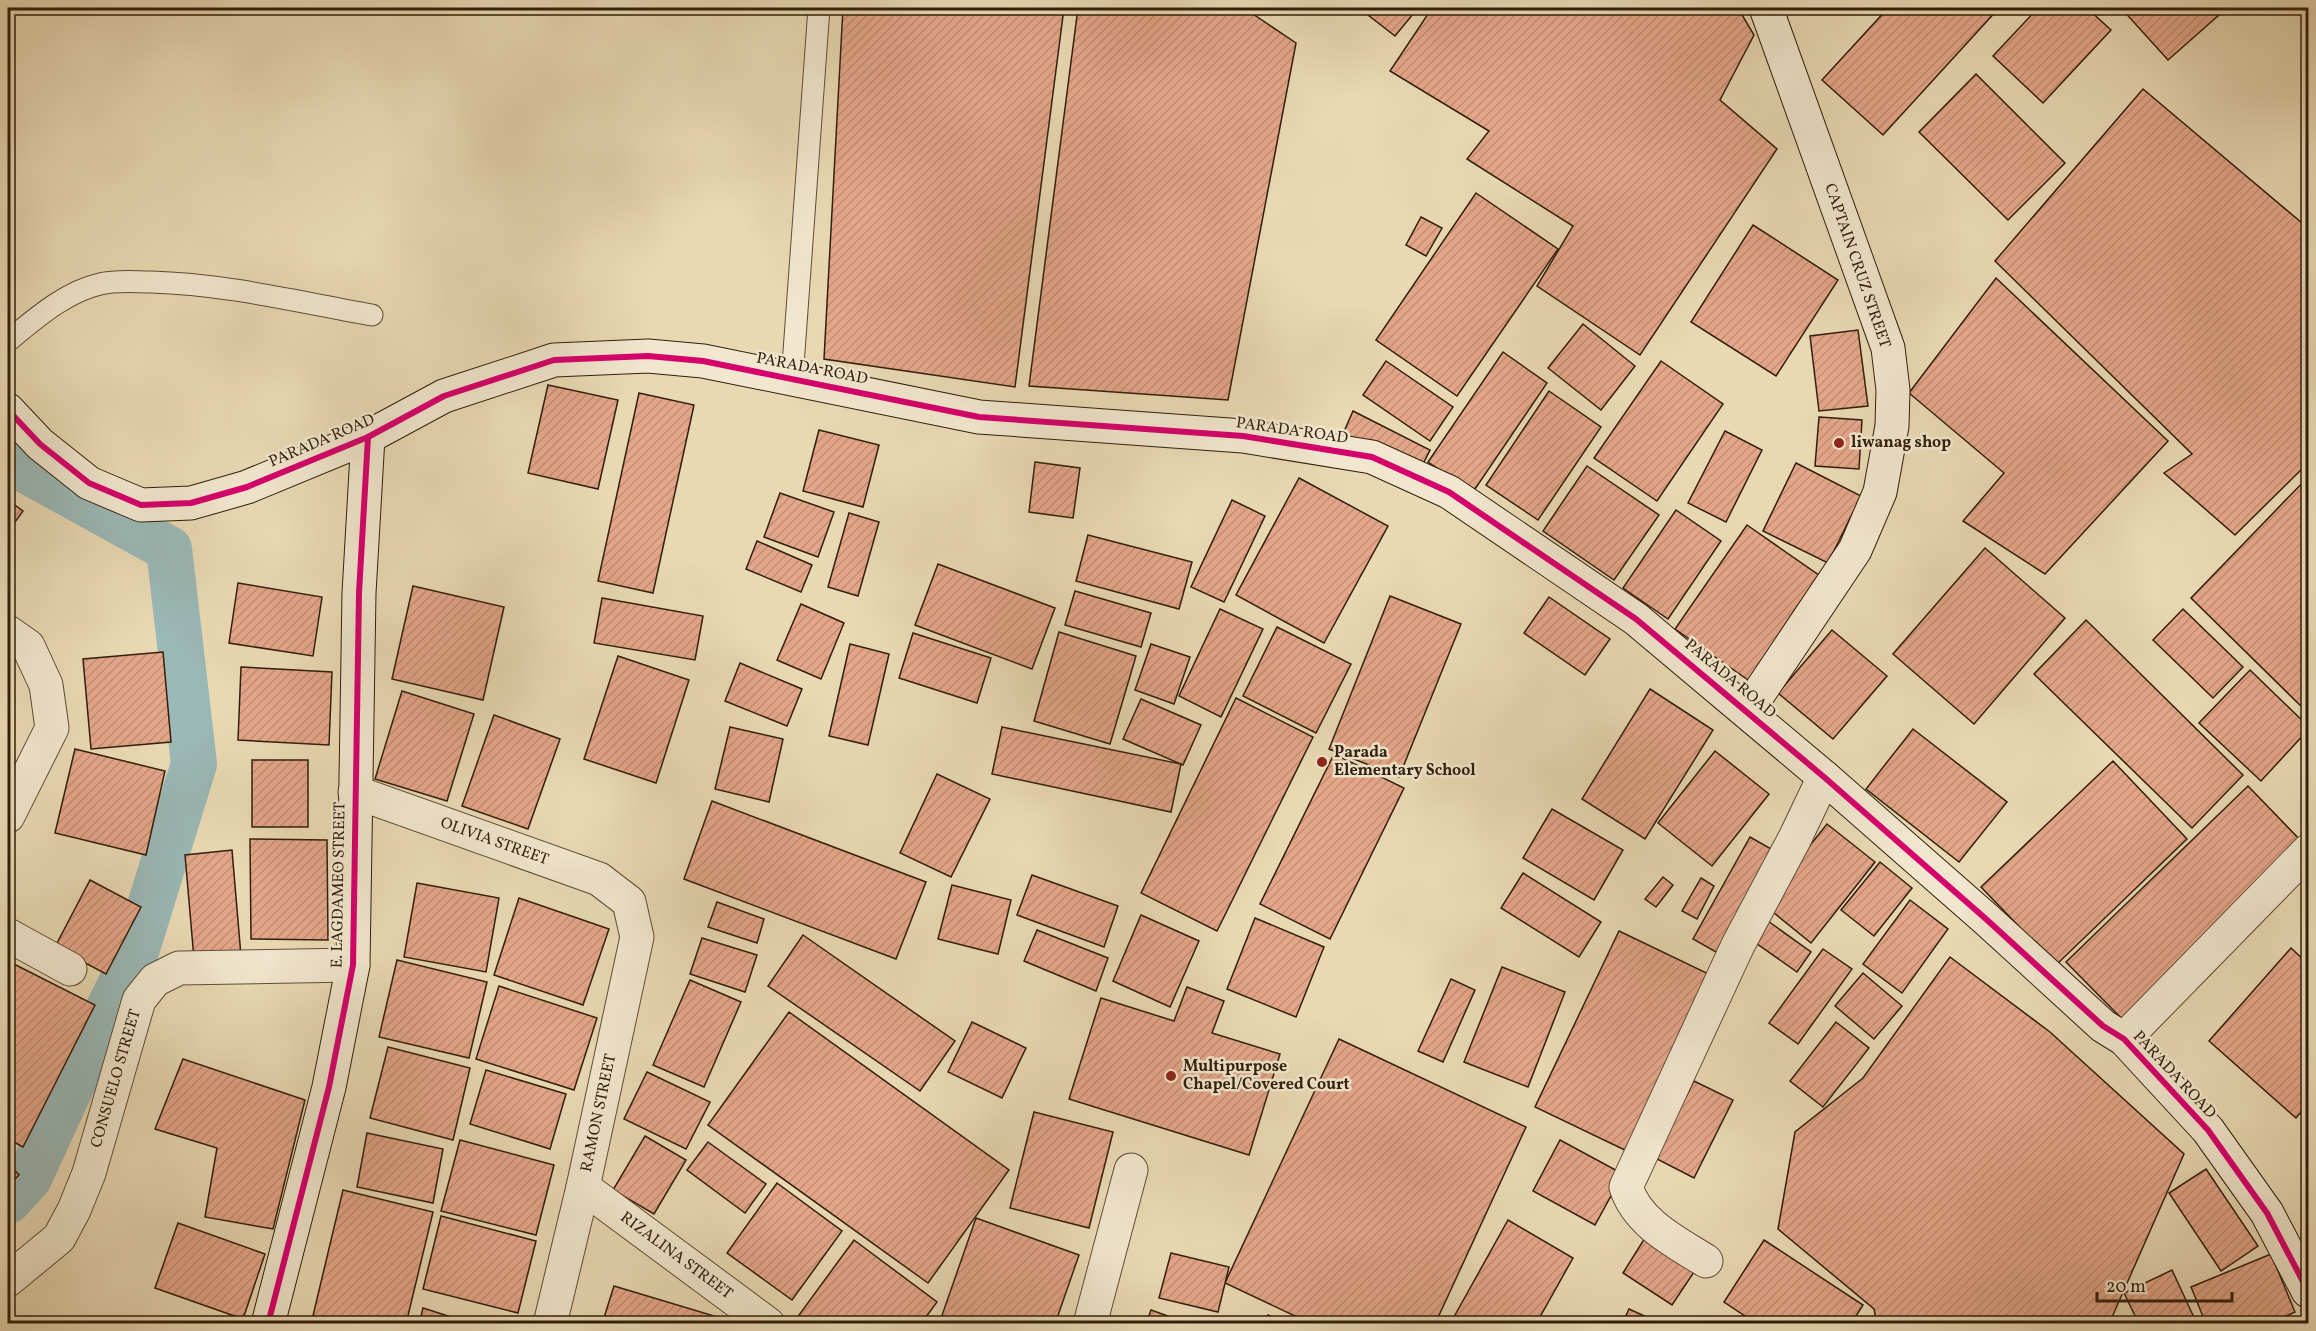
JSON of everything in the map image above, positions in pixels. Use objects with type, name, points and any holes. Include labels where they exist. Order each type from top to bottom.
[{"type":"street","name":"CAPTAIN CRUZ STREET","points":[[1747,711],[1855,550],[1880,492],[1892,426],[1893,390],[1887,348],[1766,8]]},
{"type":"street","name":"PARADA ROAD","points":[[8,410],[40,444],[89,483],[141,505],[191,503],[247,487],[368,437],[444,396],[554,360],[648,356],[703,361],[979,417],[1243,436],[1372,457],[1449,492],[1636,619],[1824,777],[1986,919],[2103,1026],[2124,1040],[2208,1130],[2267,1213],[2308,1291]]},
{"type":"street","name":"E. LAGDAMEO STREET","points":[[268,1323],[329,1087],[353,965],[359,593],[368,437]]},
{"type":"street","points":[[8,632],[28,646],[46,685],[52,728],[8,816]]},
{"type":"street","points":[[1706,1261],[1654,1227],[1630,1200],[1626,1187],[1738,945],[1795,838],[1824,777]]},
{"type":"street","name":"OLIVIA STREET","points":[[355,792],[598,879],[629,902]]},
{"type":"street","points":[[2124,1040],[2308,851]]},
{"type":"street","name":"RAMON STREET","points":[[550,1323],[583,1187],[637,937],[629,902]]},
{"type":"street","points":[[8,935],[70,969]]},
{"type":"street","name":"CONSUELO STREET","points":[[8,1280],[59,1238],[74,1210],[89,1173],[139,1000],[155,980],[179,968],[353,965]]},
{"type":"street","points":[[1090,1323],[1131,1170]]},
{"type":"street","name":"RIZALINA STREET","points":[[583,1187],[768,1323]]},
{"type":"lane","points":[[792,379],[819,8]]},
{"type":"lane","points":[[8,340],[47,310],[74,293],[100,284],[126,282],[196,285],[372,315]]},
{"type":"building","points":[[843,8],[1064,8],[1015,387],[824,359]]},
{"type":"building","points":[[1078,8],[1244,8],[1296,43],[1228,400],[1029,386]]},
{"type":"building","points":[[1359,8],[1418,8],[1395,36]]},
{"type":"building","points":[[1432,8],[1738,8],[1754,35],[1720,100],[1777,149],[1640,355],[1537,286],[1573,226],[1467,159],[1489,131],[1390,71]]},
{"type":"building","points":[[1888,8],[1999,8],[1883,135],[1822,80]]},
{"type":"building","points":[[2038,8],[2087,8],[2111,30],[2043,103],[1993,56]]},
{"type":"building","points":[[2121,8],[2227,8],[2168,60]]},
{"type":"building","points":[[1976,74],[2065,163],[2008,220],[1919,132]]},
{"type":"building","points":[[2143,89],[2308,228],[2308,463],[2235,535],[2164,473],[2192,454],[1995,261]]},
{"type":"building","points":[[1476,193],[1558,249],[1457,396],[1376,340]]},
{"type":"building","points":[[1421,217],[1442,228],[1426,256],[1406,245]]},
{"type":"building","points":[[1753,225],[1838,280],[1776,376],[1691,322]]},
{"type":"building","points":[[1996,278],[2168,441],[2045,574],[1963,521],[2004,473],[1909,393]]},
{"type":"building","points":[[1583,324],[1635,366],[1601,410],[1548,368]]},
{"type":"building","points":[[1858,330],[1868,406],[1819,411],[1810,336]]},
{"type":"building","points":[[1503,352],[1547,383],[1473,492],[1428,462]]},
{"type":"building","points":[[1386,361],[1453,407],[1430,441],[1363,395]]},
{"type":"building","points":[[1661,361],[1723,404],[1657,501],[1594,458]]},
{"type":"building","points":[[548,385],[618,400],[598,489],[528,473]]},
{"type":"building","points":[[1549,391],[1601,427],[1538,520],[1486,485]]},
{"type":"building","points":[[639,393],[694,405],[653,593],[598,581]]},
{"type":"building","points":[[1353,411],[1430,450],[1419,472],[1343,434]]},
{"type":"building","name":"liwanag shop","points":[[1819,417],[1862,420],[1859,469],[1815,466]]},
{"type":"building","points":[[819,430],[879,445],[863,507],[803,491]]},
{"type":"building","points":[[1725,431],[1762,450],[1726,522],[1688,503]]},
{"type":"building","points":[[1035,462],[1080,468],[1073,518],[1029,512]]},
{"type":"building","points":[[1796,463],[1861,496],[1828,563],[1763,531]]},
{"type":"building","points":[[1587,466],[1659,515],[1614,580],[1543,531]]},
{"type":"building","points":[[2308,477],[2308,713],[2191,598]]},
{"type":"building","points":[[1299,478],[1388,526],[1324,643],[1236,595]]},
{"type":"building","points":[[780,493],[834,512],[818,557],[764,537]]},
{"type":"building","points":[[8,500],[23,511],[8,532]]},
{"type":"building","points":[[1232,500],[1265,516],[1224,602],[1191,587]]},
{"type":"building","points":[[1676,510],[1721,541],[1668,619],[1623,588]]},
{"type":"building","points":[[849,513],[879,522],[858,596],[828,587]]},
{"type":"building","points":[[1747,525],[1823,578],[1751,682],[1675,629]]},
{"type":"building","points":[[1088,535],[1192,562],[1179,609],[1076,581]]},
{"type":"building","points":[[757,541],[812,565],[801,592],[746,569]]},
{"type":"building","points":[[1985,548],[2065,618],[1974,724],[1893,654]]},
{"type":"building","points":[[938,564],[1055,608],[1032,669],[915,625]]},
{"type":"building","points":[[238,583],[322,597],[313,656],[229,643]]},
{"type":"building","points":[[413,586],[504,607],[483,700],[392,679]]},
{"type":"building","points":[[1075,591],[1151,613],[1141,647],[1065,625]]},
{"type":"building","points":[[1390,596],[1461,624],[1399,777],[1329,749]]},
{"type":"building","points":[[1549,597],[1610,639],[1585,675],[1524,633]]},
{"type":"building","points":[[602,598],[703,616],[695,660],[594,643]]},
{"type":"building","points":[[801,604],[844,623],[821,679],[777,660]]},
{"type":"building","points":[[1220,609],[1263,629],[1221,717],[1179,696]]},
{"type":"building","points":[[2183,609],[2243,667],[2213,698],[2153,640]]},
{"type":"building","points":[[2086,620],[2243,775],[2192,828],[2034,674]]},
{"type":"building","points":[[1277,627],[1351,664],[1316,733],[1243,696]]},
{"type":"building","points":[[1832,630],[1887,676],[1833,739],[1778,693]]},
{"type":"building","points":[[1059,632],[1136,656],[1110,744],[1034,721]]},
{"type":"building","points":[[913,633],[991,658],[977,703],[899,678]]},
{"type":"building","points":[[850,644],[889,654],[868,745],[829,736]]},
{"type":"building","points":[[1151,644],[1190,657],[1174,704],[1135,690]]},
{"type":"building","points":[[163,652],[171,742],[91,749],[83,659]]},
{"type":"building","points":[[618,656],[689,680],[656,783],[584,759]]},
{"type":"building","points":[[740,663],[802,689],[787,726],[725,701]]},
{"type":"building","points":[[241,667],[332,672],[329,745],[238,740]]},
{"type":"building","points":[[2250,670],[2308,726],[2308,730],[2261,781],[2199,723]]},
{"type":"building","points":[[1650,689],[1713,730],[1645,839],[1582,799]]},
{"type":"building","points":[[402,691],[474,714],[447,801],[375,779]]},
{"type":"building","points":[[1236,698],[1313,737],[1217,931],[1141,893]]},
{"type":"building","points":[[1141,699],[1201,725],[1183,765],[1123,739]]},
{"type":"building","points":[[494,715],[560,739],[528,829],[462,806]]},
{"type":"building","points":[[730,727],[783,739],[769,802],[715,789]]},
{"type":"building","points":[[1002,727],[1181,764],[1171,812],[992,774]]},
{"type":"building","points":[[1913,729],[2007,802],[1959,862],[1866,789]]},
{"type":"building","points":[[75,749],[165,771],[146,855],[55,833]]},
{"type":"building","points":[[1715,751],[1769,794],[1712,866],[1658,823]]},
{"type":"building","points":[[1334,754],[1404,788],[1330,939],[1260,904]]},
{"type":"building","points":[[252,760],[308,760],[308,827],[252,827]]},
{"type":"building","points":[[2113,761],[2187,839],[2056,965],[1981,887]]},
{"type":"building","points":[[937,774],[990,799],[951,877],[900,853]]},
{"type":"building","points":[[2248,786],[2303,843],[2122,1019],[2066,962]]},
{"type":"building","points":[[712,801],[926,882],[896,959],[684,879]]},
{"type":"building","points":[[1552,809],[1623,850],[1594,900],[1523,858]]},
{"type":"building","points":[[1827,824],[1875,862],[1811,943],[1763,904]]},
{"type":"building","points":[[1750,837],[1780,854],[1723,956],[1693,939]]},
{"type":"building","points":[[250,839],[327,840],[328,940],[251,939]]},
{"type":"building","points":[[232,850],[241,956],[194,959],[185,855]]},
{"type":"building","points":[[1880,862],[1912,888],[1874,936],[1841,910]]},
{"type":"building","points":[[1523,873],[1601,922],[1579,957],[1501,908]]},
{"type":"building","points":[[1032,875],[1118,906],[1104,947],[1017,915]]},
{"type":"building","points":[[1663,877],[1673,885],[1656,907],[1645,899]]},
{"type":"building","points":[[1701,878],[1714,886],[1697,919],[1682,911]]},
{"type":"building","points":[[90,880],[141,907],[106,974],[55,947]]},
{"type":"building","points":[[417,883],[499,898],[486,972],[404,957]]},
{"type":"building","points":[[952,885],[1011,900],[998,954],[938,939]]},
{"type":"building","points":[[519,898],[609,929],[583,1005],[494,975]]},
{"type":"building","points":[[1910,900],[1948,929],[1902,993],[1863,964]]},
{"type":"building","points":[[717,902],[764,919],[757,943],[708,927]]},
{"type":"building","points":[[1141,915],[1199,941],[1170,1007],[1113,981]]},
{"type":"building","points":[[1255,918],[1324,947],[1296,1017],[1227,989]]},
{"type":"building","points":[[1768,921],[1811,952],[1797,972],[1753,941]]},
{"type":"building","points":[[1037,930],[1108,958],[1096,991],[1024,961]]},
{"type":"building","points":[[1619,931],[1717,978],[1633,1154],[1535,1107]]},
{"type":"building","points":[[803,935],[955,1041],[920,1091],[768,986]]},
{"type":"building","points":[[702,938],[757,955],[745,992],[690,974]]},
{"type":"building","points":[[2291,948],[2308,964],[2308,1104],[2296,1118],[2209,1041]]},
{"type":"building","points":[[1823,949],[1852,969],[1798,1044],[1769,1023]]},
{"type":"building","points":[[1950,957],[2050,1032],[2184,1154],[2109,1324],[1877,1324],[1874,1309],[1778,1229],[1795,1132],[1863,1078]]},
{"type":"building","points":[[397,960],[487,982],[469,1058],[379,1037]]},
{"type":"building","points":[[8,961],[95,1005],[23,1147],[8,1139]]},
{"type":"building","points":[[1502,967],[1565,992],[1528,1087],[1464,1062]]},
{"type":"building","points":[[1863,973],[1902,1006],[1874,1039],[1835,1006]]},
{"type":"building","points":[[1451,979],[1475,990],[1443,1062],[1418,1051]]},
{"type":"building","points":[[690,980],[741,1002],[704,1087],[653,1065]]},
{"type":"building","points":[[499,986],[597,1018],[574,1090],[476,1059]]},
{"type":"building","points":[[1187,987],[1224,1001],[1212,1033],[1280,1054],[1249,1155],[1069,1099],[1101,998],[1174,1021]]},
{"type":"building","points":[[789,1012],[1009,1170],[928,1283],[708,1125]]},
{"type":"building","points":[[972,1022],[1026,1048],[1002,1098],[948,1072]]},
{"type":"building","points":[[1836,1022],[1869,1048],[1823,1107],[1790,1081]]},
{"type":"building","points":[[1339,1039],[1526,1127],[1435,1324],[1312,1324],[1225,1283]]},
{"type":"building","points":[[388,1047],[470,1068],[453,1140],[370,1118]]},
{"type":"building","points":[[183,1059],[305,1100],[273,1229],[205,1217],[217,1148],[155,1129]]},
{"type":"building","points":[[486,1070],[566,1094],[550,1149],[470,1124]]},
{"type":"building","points":[[647,1072],[710,1102],[686,1149],[624,1119]]},
{"type":"building","points":[[1694,1081],[1733,1100],[1694,1178],[1655,1158]]},
{"type":"building","points":[[1034,1112],[1113,1132],[1089,1228],[1010,1208]]},
{"type":"building","points":[[367,1133],[443,1149],[433,1203],[357,1187]]},
{"type":"building","points":[[645,1136],[686,1160],[654,1214],[613,1190]]},
{"type":"building","points":[[460,1140],[554,1165],[536,1235],[441,1211]]},
{"type":"building","points":[[1560,1140],[1623,1174],[1595,1225],[1533,1191]]},
{"type":"building","points":[[708,1142],[766,1184],[745,1213],[687,1170]]},
{"type":"building","points":[[8,1163],[19,1175],[8,1186]]},
{"type":"building","points":[[2206,1169],[2258,1246],[2221,1271],[2169,1193]]},
{"type":"building","points":[[777,1183],[842,1231],[792,1300],[727,1253]]},
{"type":"building","points":[[343,1190],[433,1212],[406,1324],[311,1324]]},
{"type":"building","points":[[441,1216],[536,1241],[518,1313],[423,1289]]},
{"type":"building","points":[[976,1218],[1079,1255],[1055,1324],[939,1324]]},
{"type":"building","points":[[1508,1220],[1573,1258],[1536,1324],[1450,1324]]},
{"type":"building","points":[[178,1223],[265,1254],[243,1319],[155,1288]]},
{"type":"building","points":[[1648,1233],[1698,1266],[1672,1305],[1623,1273]]},
{"type":"building","points":[[854,1240],[937,1302],[921,1324],[810,1324],[799,1315]]},
{"type":"building","points":[[1764,1240],[1863,1305],[1851,1324],[1757,1324],[1724,1302]]},
{"type":"building","points":[[1171,1253],[1229,1267],[1218,1312],[1159,1298]]},
{"type":"building","points":[[2271,1254],[2295,1312],[2269,1324],[2206,1324],[2191,1287]]},
{"type":"building","points":[[2172,1270],[2197,1324],[2139,1324],[2124,1293]]},
{"type":"building","points":[[614,1286],[714,1316],[711,1324],[602,1324]]},
{"type":"building","points":[[423,1308],[473,1324],[419,1324]]},
{"type":"building","points":[[1629,1309],[1662,1324],[1622,1324]]},
{"type":"building","points":[[1151,1310],[1190,1324],[1146,1324]]},
{"type":"building","points":[[1268,1315],[1287,1324],[1265,1324]]},
{"type":"building","points":[[158,1318],[179,1324],[157,1324]]},
{"type":"waterway","points":[[8,457],[22,468],[169,549],[194,764],[135,955],[29,1178],[8,1201]]},
{"type":"cycle path","points":[[8,410],[40,444],[89,483],[141,505],[191,503],[247,487],[368,437],[444,396],[554,360],[648,356],[703,361],[979,417],[1243,436],[1372,457],[1449,492],[1636,619],[1824,777],[1986,919],[2103,1026],[2124,1039],[2208,1130],[2267,1213],[2308,1291]]},
{"type":"cycle path","points":[[268,1324],[329,1087],[353,965],[359,593],[368,437]]},
{"type":"place","name":"liwanag shop","points":[[1839,443]]},
{"type":"place","name":"Parada Elementary School","points":[[1322,762]]},
{"type":"place","name":"Multipurpose Chapel/Covered Court","points":[[1171,1076]]}]
